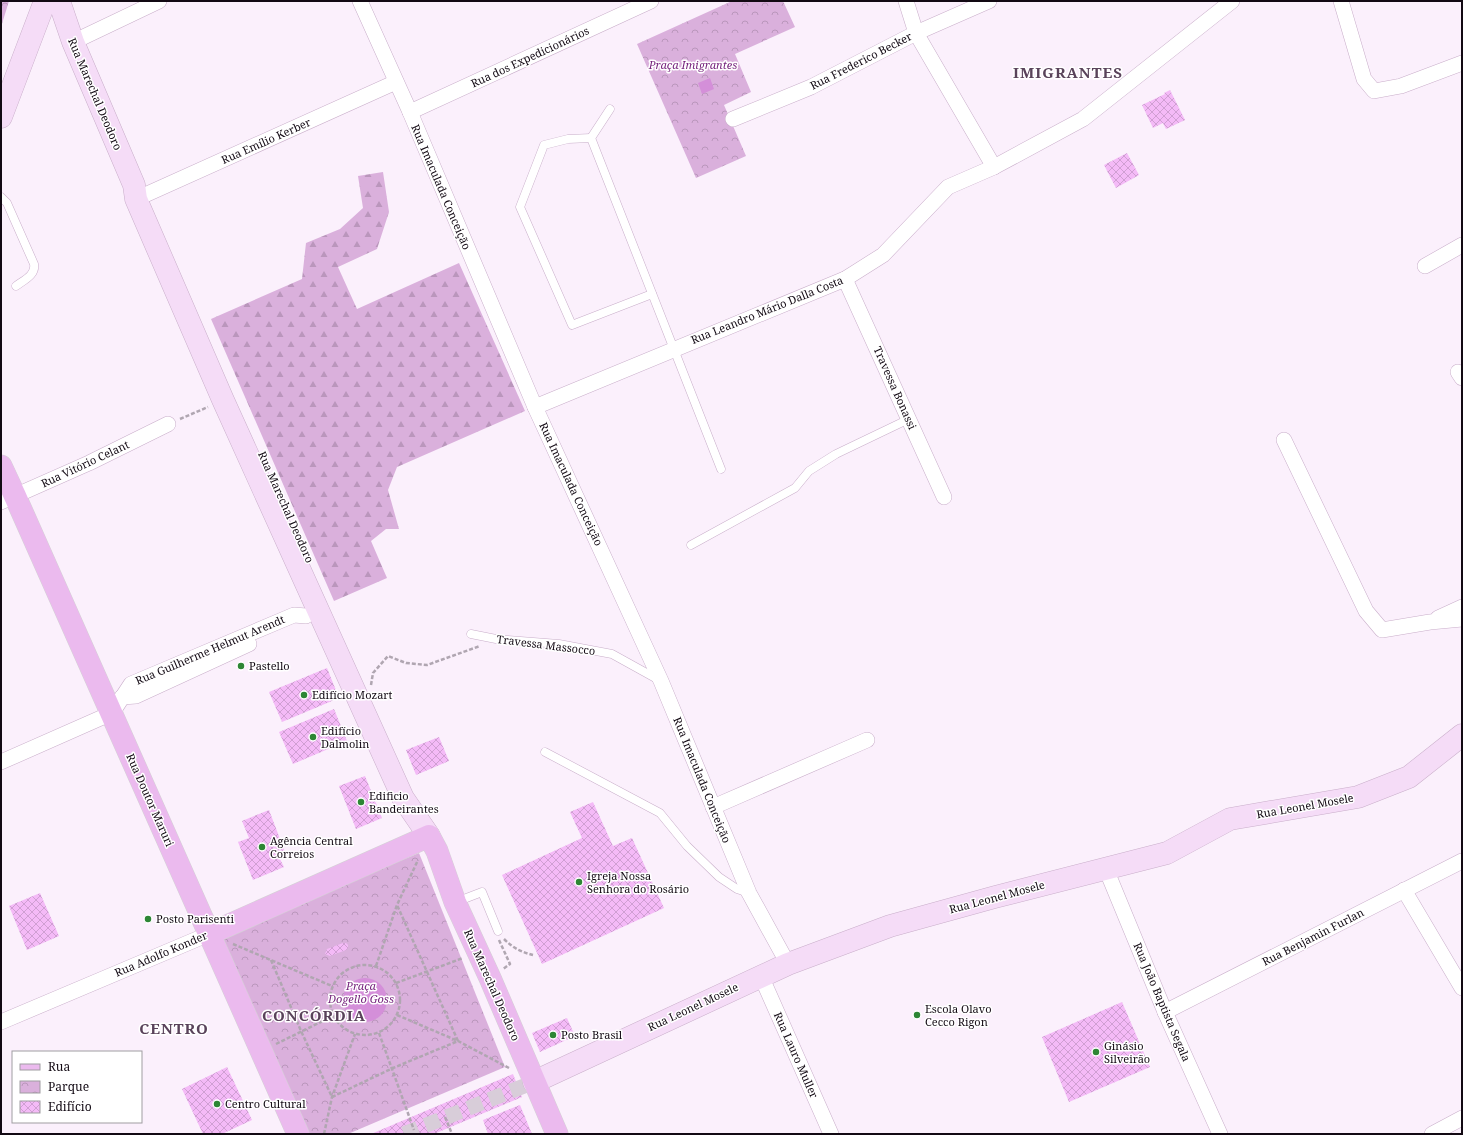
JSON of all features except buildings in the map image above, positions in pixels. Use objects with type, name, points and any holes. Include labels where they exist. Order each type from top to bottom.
[{"type":"main road","name":"Rua Doutor Maruri","points":[[1,466],[8,499],[117,705],[209,934],[298,1134]]},
{"type":"main road","name":"Rua Marechal Deodoro","points":[[429,836],[437,851],[455,902],[490,978],[557,1134]]},
{"type":"main road","name":"Rua Adolfo Konder","points":[[209,934],[429,836]]},
{"type":"street","points":[[1,117],[45,1]]},
{"type":"street","name":"Rua Marechal Deodoro","points":[[59,1],[74,42],[138,193],[318,611],[370,693],[414,793],[429,836]]},
{"type":"street","points":[[74,42],[159,1]]},
{"type":"street","name":"Rua Imaculada Conceição","points":[[360,1],[410,112],[534,407],[661,681],[749,892],[788,964]]},
{"type":"street","name":"Rua dos Expedicionários","points":[[410,112],[651,1]]},
{"type":"street","points":[[906,1],[916,33],[994,166]]},
{"type":"street","name":"Rua Frederico Becker","points":[[733,119],[811,87],[916,33],[989,1]]},
{"type":"street","name":"Rua Leandro Mário Dalla Costa","points":[[534,407],[845,279],[883,254],[948,187],[994,166],[1083,119],[1232,1]]},
{"type":"street","points":[[1341,1],[1364,79],[1374,91],[1401,86],[1462,63]]},
{"type":"street","name":"Rua Emílio Kerber","points":[[138,193],[396,82]]},
{"type":"street","name":"Rua Marechal Deodoro","points":[[138,193],[223,400],[318,611],[403,798],[429,836]]},
{"type":"street","points":[[1425,266],[1462,245]]},
{"type":"street","name":"Travessa Bonassi","points":[[845,279],[944,497]]},
{"type":"street","name":"Rua Vitório Celant","points":[[8,499],[89,463],[168,424]]},
{"type":"street","points":[[1284,440],[1366,611],[1382,630],[1430,622],[1462,619]]},
{"type":"street","points":[[1430,622],[1462,607]]},
{"type":"street","name":"Rua Guilherme Helmut Arendt","points":[[1,762],[117,705],[298,622],[318,611]]},
{"type":"street","name":"Rua Leonel Mosele","points":[[534,1082],[788,964],[890,926],[995,896],[1167,853],[1230,819],[1358,797],[1409,777],[1462,735]]},
{"type":"street","points":[[713,807],[867,740]]},
{"type":"street","name":"Rua Benjamin Furlan","points":[[1165,1012],[1462,861]]},
{"type":"street","name":"Rua João Baptista Segala","points":[[1106,869],[1165,1012],[1220,1134]]},
{"type":"street","points":[[1404,890],[1462,988]]},
{"type":"street","name":"Rua Adolfo Konder","points":[[1,1022],[209,934]]},
{"type":"street","name":"Rua Lauro Muller","points":[[761,976],[831,1134]]},
{"type":"street","points":[[1432,1134],[1462,1118]]},
{"type":"lane","points":[[591,138],[610,109]]},
{"type":"lane","points":[[591,138],[721,469]]},
{"type":"lane","points":[[591,138],[568,139],[544,145],[520,208],[572,325],[652,294]]},
{"type":"lane","points":[[1,197],[7,202],[35,269],[33,273],[16,286]]},
{"type":"lane","points":[[690,544],[795,488],[809,471],[836,454],[909,419]]},
{"type":"lane","name":"Travessa Massocco","points":[[471,634],[496,639],[559,644],[612,654],[661,681]]},
{"type":"lane","points":[[545,752],[660,813],[687,846],[719,877],[737,889],[749,892]]},
{"type":"lane","points":[[455,902],[482,892],[498,931]]},
{"type":"path","points":[[168,424],[223,400]]},
{"type":"path","points":[[370,693],[373,673],[388,656],[406,663],[427,665],[471,650],[496,639]]},
{"type":"path","points":[[376,966],[397,905],[429,836]]},
{"type":"path","points":[[397,905],[458,1041]]},
{"type":"path","points":[[498,931],[513,947],[521,952],[533,955]]},
{"type":"path","points":[[490,978],[510,964],[499,942],[498,931]]},
{"type":"path","points":[[209,934],[332,986]]},
{"type":"path","points":[[396,983],[477,952]]},
{"type":"path","points":[[271,960],[301,1031],[332,1097]]},
{"type":"path","points":[[366,964],[376,966],[384,970],[396,983],[400,999],[397,1015],[386,1028],[379,1033],[363,1035],[356,1034],[346,1030],[333,1016],[330,1006],[332,986],[345,970],[366,964]]},
{"type":"path","points":[[397,1015],[458,1041],[534,1082]]},
{"type":"path","points":[[261,1051],[333,1016]]},
{"type":"path","points":[[379,1033],[393,1068],[414,1130]]},
{"type":"path","points":[[324,1134],[332,1097],[356,1034]]},
{"type":"path","points":[[332,1097],[393,1068],[458,1041]]},
{"type":"path","points":[[445,1118],[452,1134]]},
{"type":"green space","points":[[1,1],[9,1],[1,27]]},
{"type":"green space","name":"Praça Imigrantes","points":[[732,1],[783,1],[795,27],[735,54],[751,92],[724,105],[746,156],[696,178],[637,44]]},
{"type":"green space","points":[[383,172],[389,212],[377,249],[338,267],[357,309],[459,263],[525,411],[397,467],[388,490],[399,529],[386,529],[371,541],[387,578],[334,601],[211,319],[302,279],[306,243],[340,229],[363,208],[358,176]]},
{"type":"green space","name":"Praça Dogello Goss","points":[[419,853],[505,1067],[348,1134],[309,1134],[219,935]]},
{"type":"shaded area","points":[[710,78],[714,89],[702,94],[698,83]]},
{"type":"shaded area","points":[[369,978],[374,979],[381,984],[386,991],[386,1009],[381,1016],[374,1021],[361,1022],[356,1021],[349,1016],[344,1009],[343,996],[344,991],[349,984],[356,979]]},
{"type":"tunnel","points":[[404,1134],[534,1082]]},
{"type":"place","name":"Pastello","points":[[241,666]]},
{"type":"place","name":"Edifício Mozart","points":[[304,695]]},
{"type":"place","name":"Edifício Dalmolin","points":[[313,737]]},
{"type":"place","name":"Edificio Bandeirantes","points":[[361,802]]},
{"type":"place","name":"Agência Central Correios","points":[[262,847]]},
{"type":"place","name":"Igreja Nossa Senhora do Rosário","points":[[579,882]]},
{"type":"place","name":"Posto Parisenti","points":[[148,919]]},
{"type":"place","name":"Escola Olavo Cecco Rigon","points":[[917,1015]]},
{"type":"place","name":"Posto Brasil","points":[[553,1035]]},
{"type":"place","name":"Ginásio Silveirão","points":[[1096,1052]]},
{"type":"place","name":"Centro Cultural","points":[[217,1104]]},
{"type":"district","name":"IMIGRANTES","points":[[1068,73]]},
{"type":"district","name":"CONCÓRDIA","points":[[314,1016]]},
{"type":"district","name":"CENTRO","points":[[174,1029]]}]
